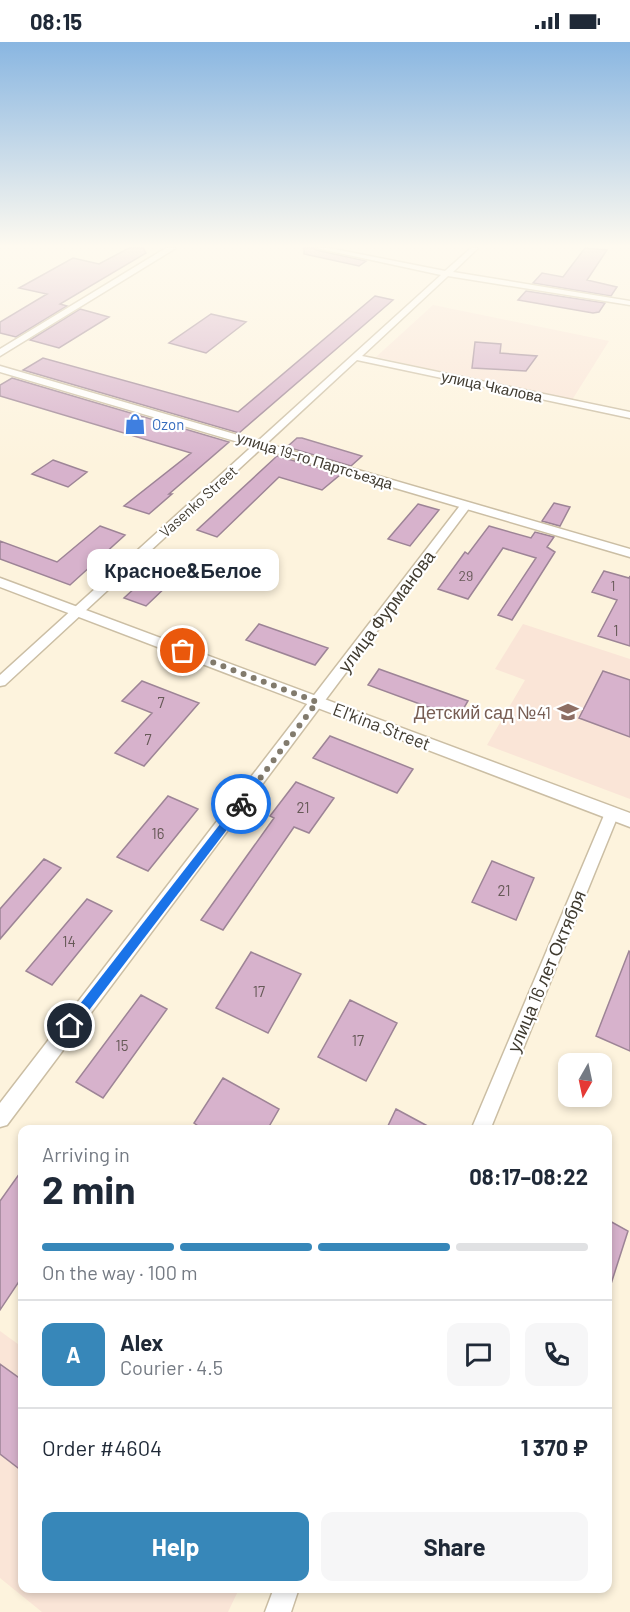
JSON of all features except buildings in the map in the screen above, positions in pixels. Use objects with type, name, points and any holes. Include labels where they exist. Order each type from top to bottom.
[{"type":"street","points":[[0,353],[52,321]]},
{"type":"street","name":"Vasenko Street","points":[[0,682],[394,321]]},
{"type":"street","name":"улица Чкалова","points":[[354,357],[630,415]]},
{"type":"street","name":"улица 19-го Партсъезда","points":[[0,369],[630,553]]},
{"type":"street","name":"улица Фурманова","points":[[0,1118],[466,505]]},
{"type":"street","name":"El'kina Street","points":[[0,582],[630,820]]},
{"type":"street","name":"улица 16 лет Октября","points":[[482,1125],[612,813]]},
{"type":"street","points":[[278,1612],[285,1593]]},
{"type":"shaded area","points":[[415,321],[513,321],[609,341],[572,400],[376,357]]},
{"type":"shaded area","name":"Детский сад №41","points":[[523,624],[630,659],[630,799],[487,745],[525,680],[495,669]]},
{"type":"shaded area","points":[[0,1331],[18,1344],[18,1593],[0,1578]]},
{"type":"shaded area","points":[[19,1593],[237,1593],[228,1612],[42,1612]]},
{"type":"way so far","points":[[183,651],[317,702],[241,804]]},
{"type":"place","name":"Ozon","points":[[135,424]]},
{"type":"place","name":"Красное&Белое","points":[[183,651]]},
{"type":"place","name":"Детский сад №41","points":[[568,712]]},
{"type":"route","points":[[70,1026],[241,804]]}]
